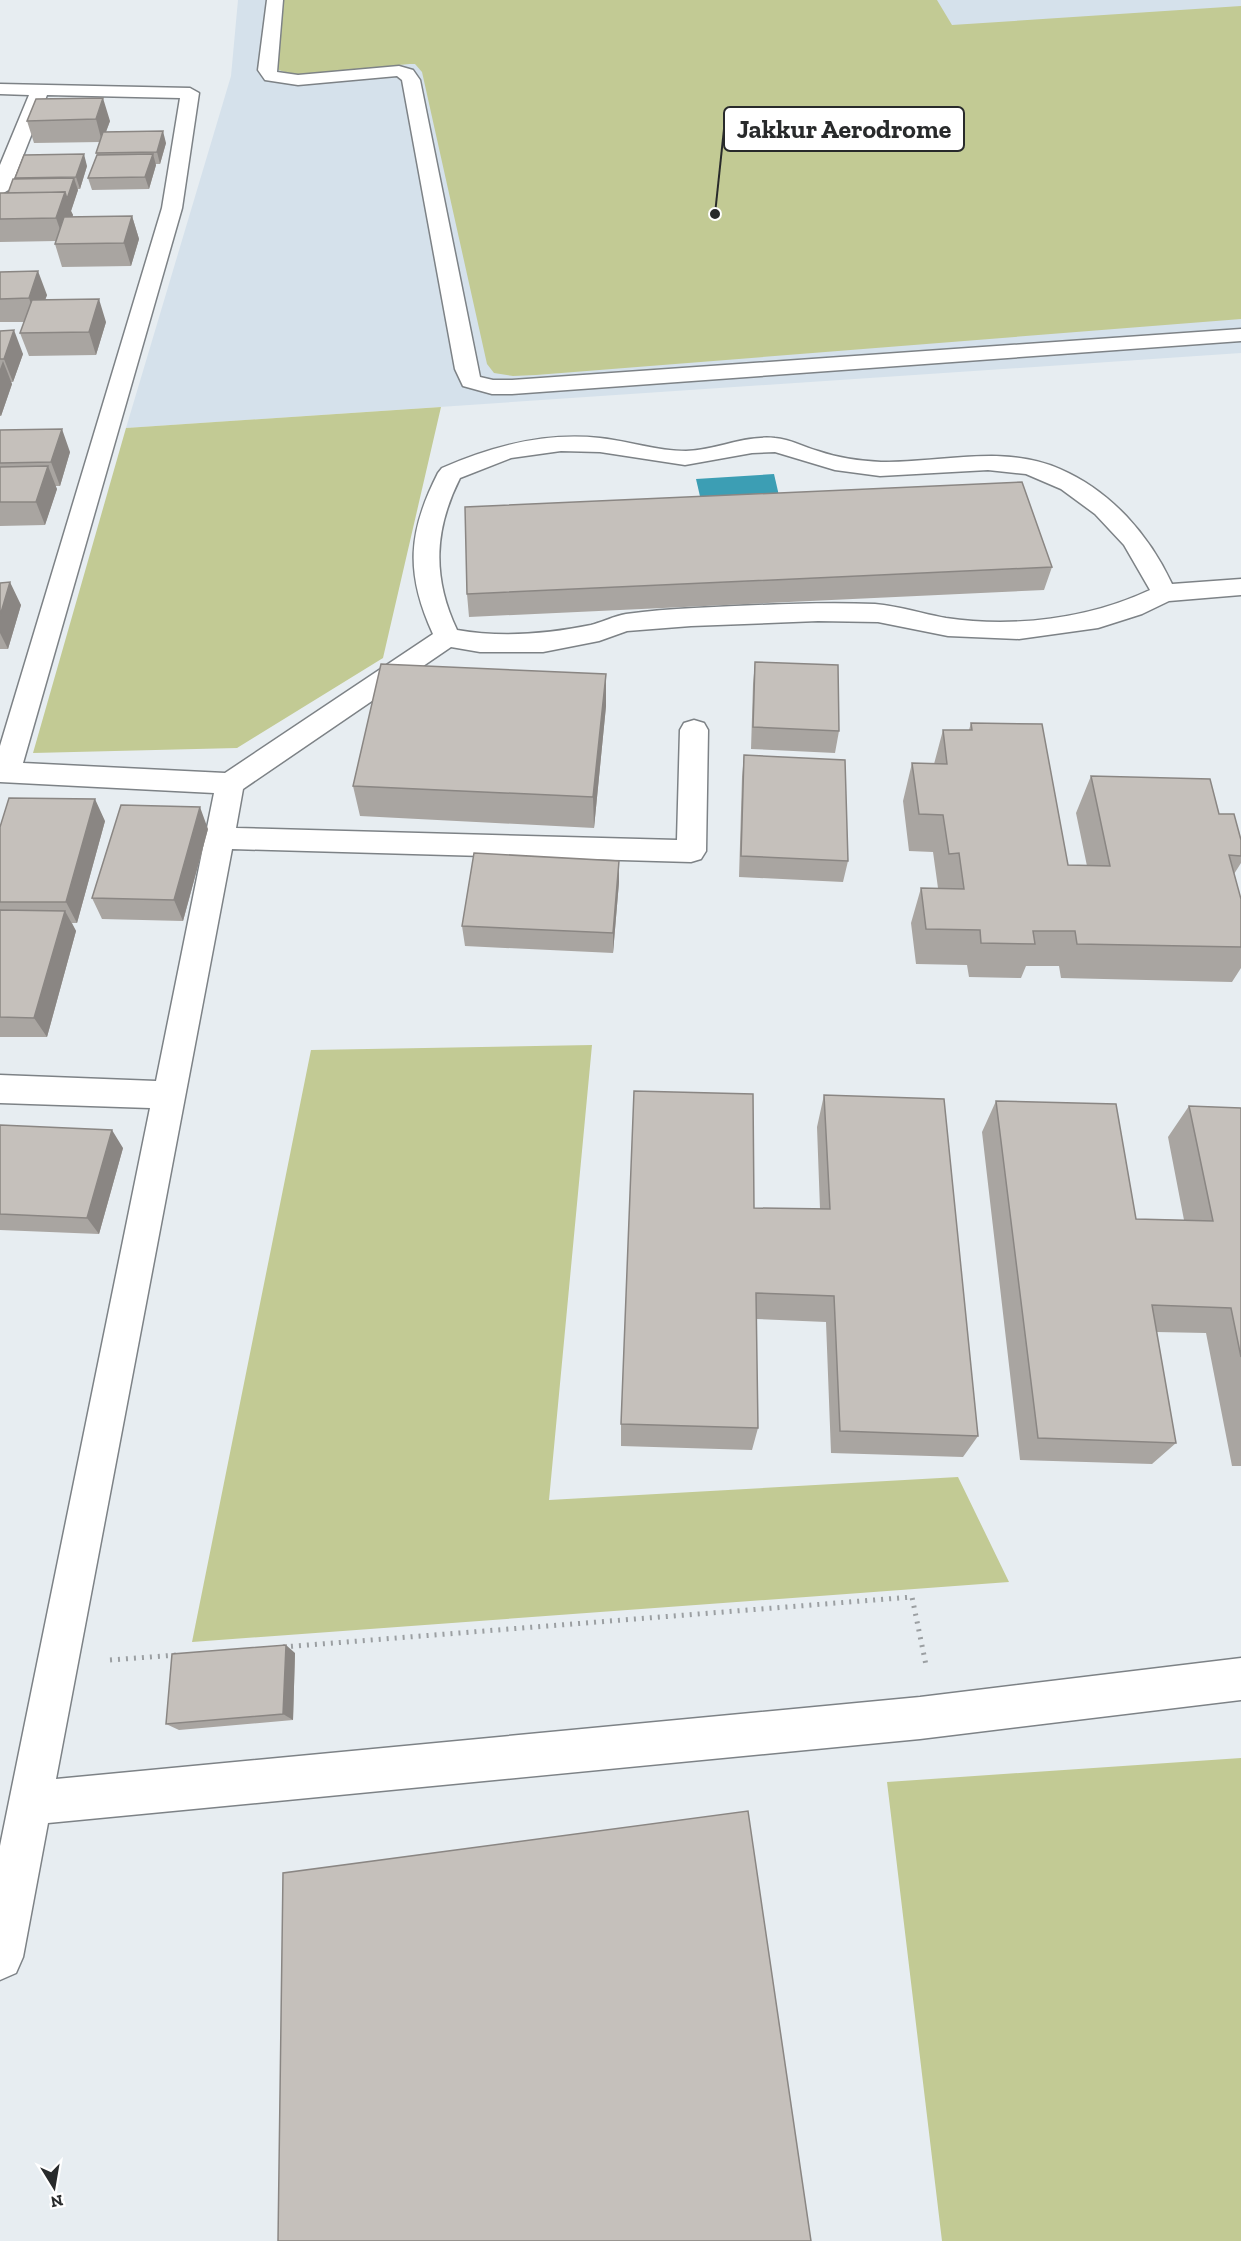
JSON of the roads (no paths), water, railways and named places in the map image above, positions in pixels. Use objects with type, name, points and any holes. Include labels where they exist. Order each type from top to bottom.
[{"type":"street","points":[[275,0],[267,70],[271,76],[298,80],[399,71],[407,74],[411,80],[466,369],[471,381],[492,387],[512,387],[1241,335]]},
{"type":"street","points":[[0,89],[190,93],[172,208],[3,772],[230,784],[447,637],[480,643],[543,643],[599,632],[624,623],[691,617],[818,612],[878,613],[948,627],[1019,630],[1098,619],[1133,608],[1164,593],[1241,587]]},
{"type":"street","points":[[0,189],[40,90]]},
{"type":"street","points":[[447,637],[435,615],[424,569],[424,543],[429,519],[438,495],[450,473],[477,460],[506,451],[548,445],[600,445],[648,454],[687,458],[760,444],[776,445],[829,461],[878,469],[925,469],[982,461],[1026,466],[1071,484],[1122,526],[1140,548],[1164,593]]},
{"type":"street","points":[[220,838],[691,851],[694,730]]},
{"type":"street","points":[[0,1957],[171,1095],[230,784]]},
{"type":"street","points":[[0,1089],[171,1095]]},
{"type":"street","points":[[31,1803],[928,1717],[1241,1679]]},
{"type":"water","points":[[774,474],[780,500],[702,505],[696,479]]},
{"type":"place","name":"Jakkur Aerodrome","points":[[715,214]]}]
